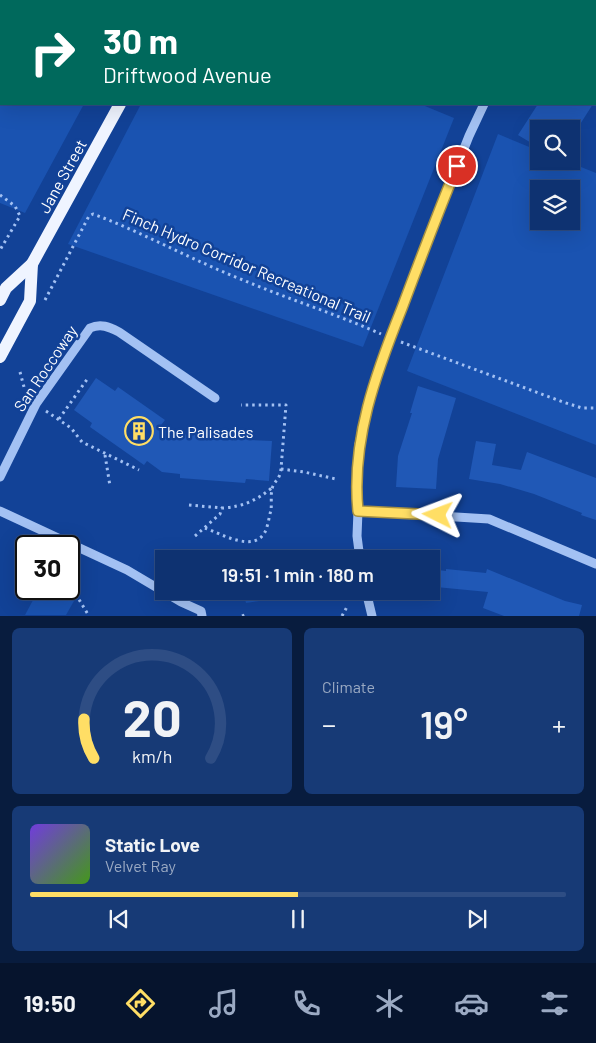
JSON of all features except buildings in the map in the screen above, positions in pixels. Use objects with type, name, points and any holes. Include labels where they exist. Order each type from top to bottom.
[{"type":"main road","name":"Jane Street","points":[[0,300],[6,288],[32,264],[119,105]]},
{"type":"main road","name":"Jane Street","points":[[1,354],[30,301],[32,264]]},
{"type":"street","points":[[359,550],[356,486],[359,444],[370,393],[429,236],[469,136],[484,105]]},
{"type":"street","name":"San Roccoway","points":[[0,477],[36,404],[90,328],[96,325],[119,332],[215,398]]},
{"type":"street","points":[[0,511],[127,570],[181,602],[201,611],[202,616]]},
{"type":"street","points":[[358,511],[488,519],[596,564]]},
{"type":"street","points":[[368,600],[372,616]]},
{"type":"path","points":[[0,195],[15,206],[20,216],[0,250]]},
{"type":"path","name":"Finch Hydro Corridor Recreational Trail","points":[[44,301],[90,216],[93,214],[158,240],[228,274],[382,335]]},
{"type":"path","points":[[398,341],[563,402],[582,408],[596,408]]},
{"type":"path","points":[[20,372],[24,387],[36,404],[72,428],[82,442],[139,470]]},
{"type":"path","points":[[59,419],[88,378]]},
{"type":"path","points":[[189,505],[222,508],[242,506],[251,502],[273,486],[279,479],[286,405],[242,405]]},
{"type":"path","points":[[105,454],[110,486]]},
{"type":"path","points":[[281,469],[336,479]]},
{"type":"path","points":[[205,528],[246,543],[256,541],[264,533],[267,526],[273,486]]},
{"type":"path","points":[[195,536],[220,514],[222,508]]},
{"type":"path","points":[[80,600],[89,616]]},
{"type":"path","points":[[342,616],[348,605]]},
{"type":"path","points":[[242,616],[248,614]]},
{"type":"shaded area","points":[[0,105],[83,105],[25,213],[0,203]]},
{"type":"shaded area","points":[[140,105],[422,105],[454,118],[363,347],[68,244]]},
{"type":"shaded area","points":[[498,134],[530,147],[530,170],[580,170],[580,167],[596,173],[596,445],[407,371]]},
{"type":"shaded area","points":[[33,600],[74,601],[66,615],[25,615]]},
{"type":"shaded area","points":[[245,600],[266,600],[246,603]]},
{"type":"place","name":"The Palisades","points":[[139,431]]},
{"type":"route","points":[[438,515],[358,511],[356,486],[359,444],[370,393],[457,166]]}]
